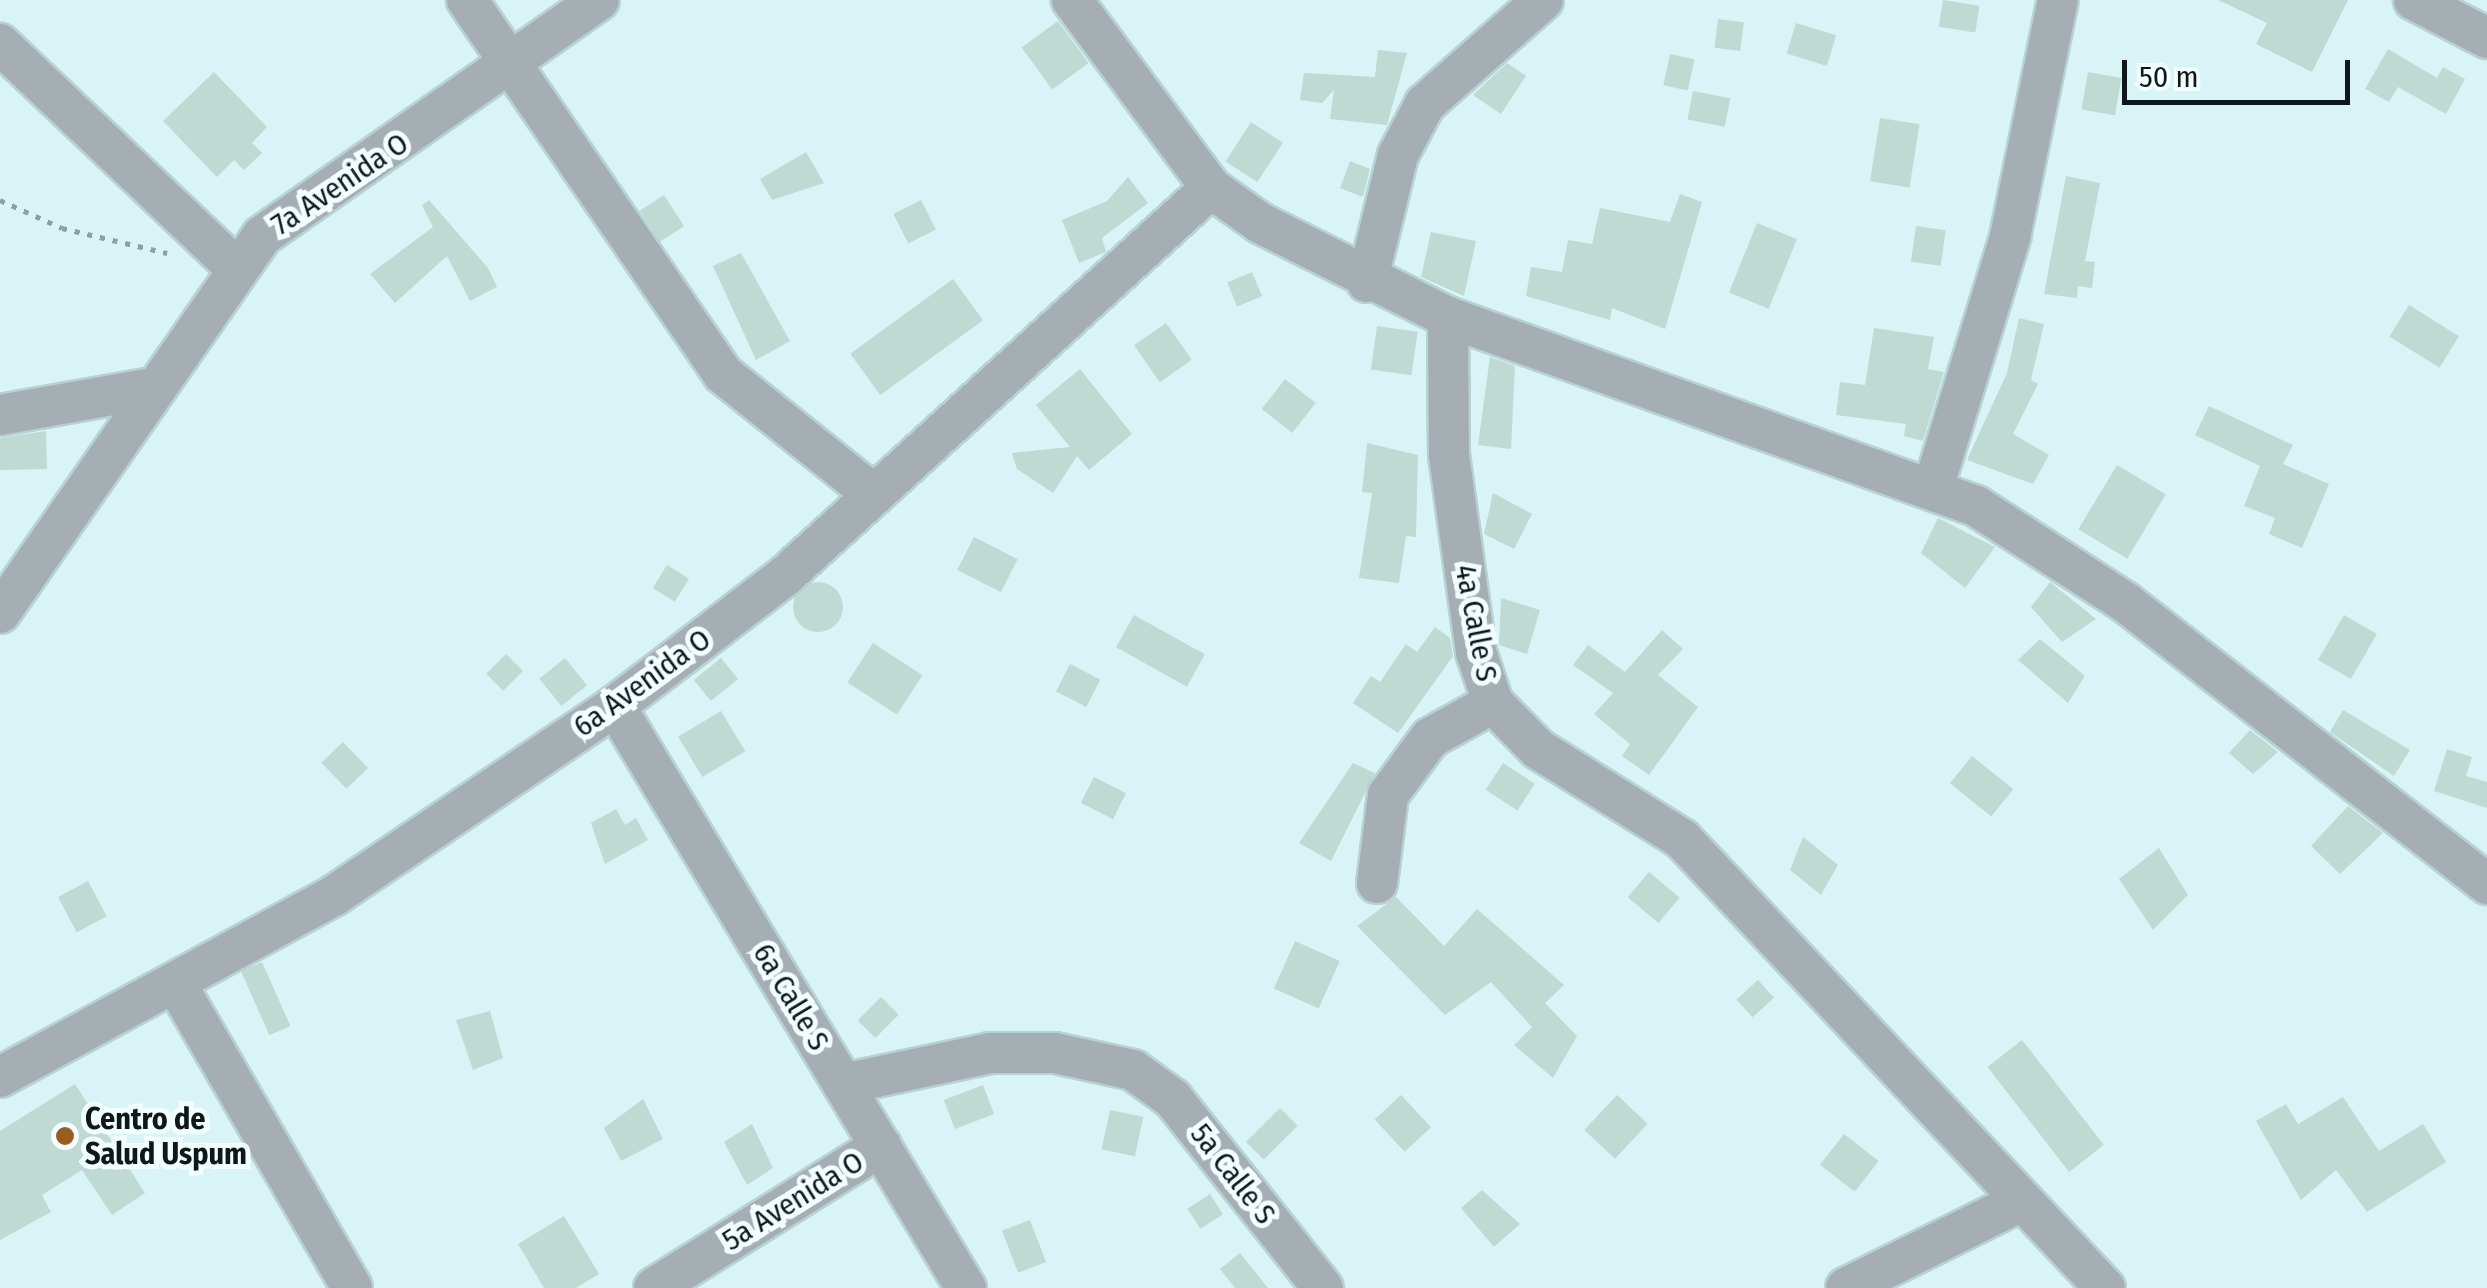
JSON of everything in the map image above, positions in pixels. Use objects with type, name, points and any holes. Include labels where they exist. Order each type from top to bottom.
[{"type":"street","points":[[467,0],[722,374],[874,495]]},
{"type":"street","name":"7a Avenida O","points":[[0,613],[262,236],[513,68],[599,0]]},
{"type":"street","points":[[1072,0],[1210,188],[1368,282],[1448,317],[1933,488],[2125,602],[2487,884]]},
{"type":"street","points":[[1368,282],[1398,155],[1425,104],[1543,0]]},
{"type":"street","points":[[1933,488],[2010,238],[2058,0]]},
{"type":"street","points":[[2414,0],[2487,38]]},
{"type":"street","points":[[0,44],[238,270]]},
{"type":"street","name":"6a Avenida O","points":[[0,1077],[335,895],[615,706],[874,495],[1210,188]]},
{"type":"street","name":"4a Calle S","points":[[1448,317],[1449,454],[1476,652],[1493,702],[1538,749],[1682,839],[2105,1288]]},
{"type":"street","points":[[0,415],[156,387]]},
{"type":"street","points":[[1377,884],[1388,795],[1430,738],[1493,702]]},
{"type":"street","name":"6a Calle S","points":[[615,706],[966,1288]]},
{"type":"street","points":[[176,984],[352,1288]]},
{"type":"street","name":"5a Calle S","points":[[843,1084],[990,1053],[1055,1053],[1133,1070],[1173,1098],[1323,1288]]},
{"type":"street","name":"5a Avenida O","points":[[654,1288],[882,1146]]},
{"type":"street","points":[[1846,1288],[2021,1201]]},
{"type":"path","points":[[0,200],[62,228],[186,258]]},
{"type":"building","points":[[1943,0],[1980,6],[1975,32],[1939,27]]},
{"type":"building","points":[[2218,0],[2348,0],[2312,72],[2256,44],[2267,23]]},
{"type":"building","points":[[1718,19],[1744,22],[1740,51],[1714,48]]},
{"type":"building","points":[[1058,21],[1089,63],[1052,90],[1022,47]]},
{"type":"building","points":[[1796,23],[1836,35],[1827,66],[1787,54]]},
{"type":"building","points":[[2388,49],[2437,78],[2443,67],[2465,79],[2446,114],[2398,87],[2389,102],[2365,89]]},
{"type":"building","points":[[1378,50],[1407,53],[1387,125],[1330,119],[1334,90],[1322,103],[1300,100],[1304,73],[1375,77]]},
{"type":"building","points":[[1670,54],[1694,59],[1688,90],[1663,85]]},
{"type":"building","points":[[1507,63],[1526,76],[1501,114],[1473,95]]},
{"type":"building","points":[[214,72],[267,127],[252,143],[262,153],[244,170],[234,160],[217,177],[163,121]]},
{"type":"building","points":[[2088,72],[2121,78],[2115,115],[2081,109]]},
{"type":"building","points":[[1693,91],[1730,98],[1725,127],[1687,119]]},
{"type":"building","points":[[1880,118],[1920,124],[1909,187],[1870,181]]},
{"type":"building","points":[[1251,122],[1283,143],[1257,182],[1225,161]]},
{"type":"building","points":[[806,152],[824,183],[772,200],[760,179]]},
{"type":"building","points":[[1350,161],[1370,169],[1363,197],[1340,188]]},
{"type":"building","points":[[2066,176],[2100,183],[2085,261],[2095,262],[2092,288],[2078,286],[2077,298],[2044,294]]},
{"type":"building","points":[[1128,177],[1148,203],[1102,238],[1106,252],[1079,263],[1062,220],[1107,201]]},
{"type":"building","points":[[1680,194],[1702,202],[1665,329],[1612,308],[1610,320],[1526,296],[1531,267],[1562,272],[1568,240],[1592,244],[1600,208],[1670,222]]},
{"type":"building","points":[[664,195],[684,226],[660,242],[640,211]]},
{"type":"building","points":[[429,200],[488,268],[497,287],[470,301],[447,256],[395,303],[370,274],[433,227],[422,205]]},
{"type":"building","points":[[921,200],[936,229],[908,243],[893,214]]},
{"type":"building","points":[[1757,223],[1797,239],[1769,309],[1729,293]]},
{"type":"building","points":[[1916,226],[1946,230],[1941,266],[1911,262]]},
{"type":"building","points":[[1431,232],[1476,241],[1464,296],[1421,277]]},
{"type":"building","points":[[741,253],[790,341],[756,360],[713,266]]},
{"type":"building","points":[[1252,272],[1262,296],[1237,306],[1227,283]]},
{"type":"building","points":[[953,279],[983,320],[880,395],[850,354]]},
{"type":"building","points":[[2409,305],[2459,336],[2439,368],[2389,336]]},
{"type":"building","points":[[2019,318],[2044,324],[2031,380],[2038,384],[2013,434],[2049,455],[2033,484],[1967,460],[2007,373]]},
{"type":"building","points":[[1166,323],[1192,360],[1160,382],[1134,345]]},
{"type":"building","points":[[1377,326],[1418,332],[1411,375],[1371,370]]},
{"type":"building","points":[[1874,328],[1934,337],[1928,369],[1944,372],[1923,441],[1904,436],[1906,424],[1836,415],[1840,382],[1865,385]]},
{"type":"building","points":[[1490,357],[1515,366],[1511,449],[1478,445]]},
{"type":"building","points":[[1080,369],[1132,434],[1089,470],[1077,456],[1053,493],[1017,469],[1012,453],[1070,447],[1036,405]]},
{"type":"building","points":[[1285,379],[1316,403],[1292,433],[1262,409]]},
{"type":"building","points":[[2209,406],[2293,445],[2283,464],[2329,484],[2302,548],[2269,534],[2275,518],[2244,506],[2260,466],[2195,435]]},
{"type":"building","points":[[46,431],[47,469],[0,470],[0,438]]},
{"type":"building","points":[[1367,443],[1418,455],[1416,537],[1406,536],[1399,583],[1359,578],[1372,493],[1362,492]]},
{"type":"building","points":[[2117,465],[2166,494],[2127,559],[2078,529]]},
{"type":"building","points":[[1493,493],[1532,514],[1514,549],[1484,534]]},
{"type":"building","points":[[1938,518],[1995,547],[1965,588],[1921,553]]},
{"type":"building","points":[[974,537],[1018,559],[1001,592],[957,570]]},
{"type":"building","points":[[667,565],[689,579],[675,602],[653,588]]},
{"type":"building","points":[[818,582],[835,590],[843,607],[835,624],[818,632],[801,624],[793,607],[801,590]]},
{"type":"building","points":[[2050,582],[2096,619],[2062,642],[2031,607]]},
{"type":"building","points":[[1501,598],[1540,610],[1527,654],[1499,645]]},
{"type":"building","points":[[1134,615],[1205,654],[1187,687],[1116,647]]},
{"type":"building","points":[[2344,615],[2377,634],[2351,679],[2318,660]]},
{"type":"building","points":[[1435,627],[1450,638],[1453,656],[1398,733],[1353,703],[1371,676],[1380,682],[1406,644],[1417,652]]},
{"type":"building","points":[[1662,630],[1683,649],[1658,675],[1698,707],[1649,775],[1622,756],[1630,744],[1594,714],[1613,693],[1573,665],[1588,645],[1625,672]]},
{"type":"building","points":[[2040,639],[2085,676],[2068,703],[2018,660]]},
{"type":"building","points":[[873,643],[922,675],[897,715],[847,682]]},
{"type":"building","points":[[506,654],[523,671],[503,691],[486,674]]},
{"type":"building","points":[[565,658],[587,685],[561,706],[539,679]]},
{"type":"building","points":[[721,658],[738,679],[711,701],[694,680]]},
{"type":"building","points":[[1070,664],[1100,679],[1086,707],[1056,692]]},
{"type":"building","points":[[2343,710],[2410,750],[2394,776],[2330,732]]},
{"type":"building","points":[[721,711],[745,751],[702,777],[678,737]]},
{"type":"building","points":[[2250,730],[2278,752],[2253,774],[2229,753]]},
{"type":"building","points":[[343,742],[368,768],[346,789],[321,763]]},
{"type":"building","points":[[2447,749],[2472,757],[2466,776],[2487,782],[2487,808],[2434,791]]},
{"type":"building","points":[[1972,756],[2013,789],[1991,817],[1950,783]]},
{"type":"building","points":[[1353,763],[1375,773],[1331,861],[1299,843]]},
{"type":"building","points":[[1503,763],[1535,784],[1517,811],[1486,790]]},
{"type":"building","points":[[1094,777],[1126,793],[1113,819],[1081,803]]},
{"type":"building","points":[[2348,806],[2383,833],[2340,874],[2311,846]]},
{"type":"building","points":[[616,809],[625,825],[636,818],[648,840],[605,864],[591,823]]},
{"type":"building","points":[[1803,837],[1838,865],[1821,895],[1790,870]]},
{"type":"building","points":[[2159,848],[2188,895],[2153,930],[2119,879]]},
{"type":"building","points":[[1649,872],[1680,898],[1658,923],[1628,897]]},
{"type":"building","points":[[88,881],[107,916],[77,932],[58,897]]},
{"type":"building","points":[[1396,897],[1444,946],[1477,909],[1564,985],[1545,1003],[1577,1036],[1553,1078],[1514,1045],[1532,1027],[1491,982],[1445,1015],[1357,926]]},
{"type":"building","points":[[1295,941],[1340,961],[1319,1008],[1274,989]]},
{"type":"building","points":[[262,962],[290,1026],[269,1035],[241,971]]},
{"type":"building","points":[[1758,980],[1774,998],[1753,1017],[1736,999]]},
{"type":"building","points":[[881,997],[899,1015],[875,1038],[858,1020]]},
{"type":"building","points":[[490,1011],[503,1058],[473,1070],[456,1020]]},
{"type":"building","points":[[2022,1040],[2104,1145],[2069,1172],[1987,1067]]},
{"type":"building","points":[[75,1084],[145,1193],[112,1215],[82,1170],[42,1195],[51,1212],[0,1240],[0,1131]]},
{"type":"building","points":[[983,1085],[994,1114],[955,1129],[944,1100]]},
{"type":"building","points":[[1401,1095],[1431,1127],[1405,1152],[1375,1120]]},
{"type":"building","points":[[1617,1095],[1648,1124],[1615,1159],[1584,1130]]},
{"type":"building","points":[[2343,1097],[2379,1151],[2423,1124],[2446,1162],[2367,1212],[2336,1170],[2301,1200],[2256,1121],[2286,1104],[2298,1124]]},
{"type":"building","points":[[643,1099],[663,1139],[621,1161],[604,1128]]},
{"type":"building","points":[[1280,1108],[1298,1126],[1264,1160],[1246,1142]]},
{"type":"building","points":[[1110,1110],[1143,1117],[1135,1156],[1102,1149]]},
{"type":"building","points":[[752,1124],[773,1168],[747,1185],[724,1142]]},
{"type":"building","points":[[1844,1134],[1879,1161],[1855,1192],[1820,1165]]},
{"type":"building","points":[[1482,1190],[1520,1224],[1494,1247],[1461,1208]]},
{"type":"building","points":[[1210,1194],[1223,1214],[1200,1229],[1187,1209]]},
{"type":"building","points":[[564,1216],[599,1274],[576,1288],[544,1288],[518,1244]]},
{"type":"building","points":[[1030,1220],[1046,1262],[1018,1273],[1002,1231]]},
{"type":"building","points":[[1240,1253],[1268,1288],[1235,1288],[1220,1269]]},
{"type":"place","name":"Centro de Salud Uspum","points":[[65,1136]]}]
